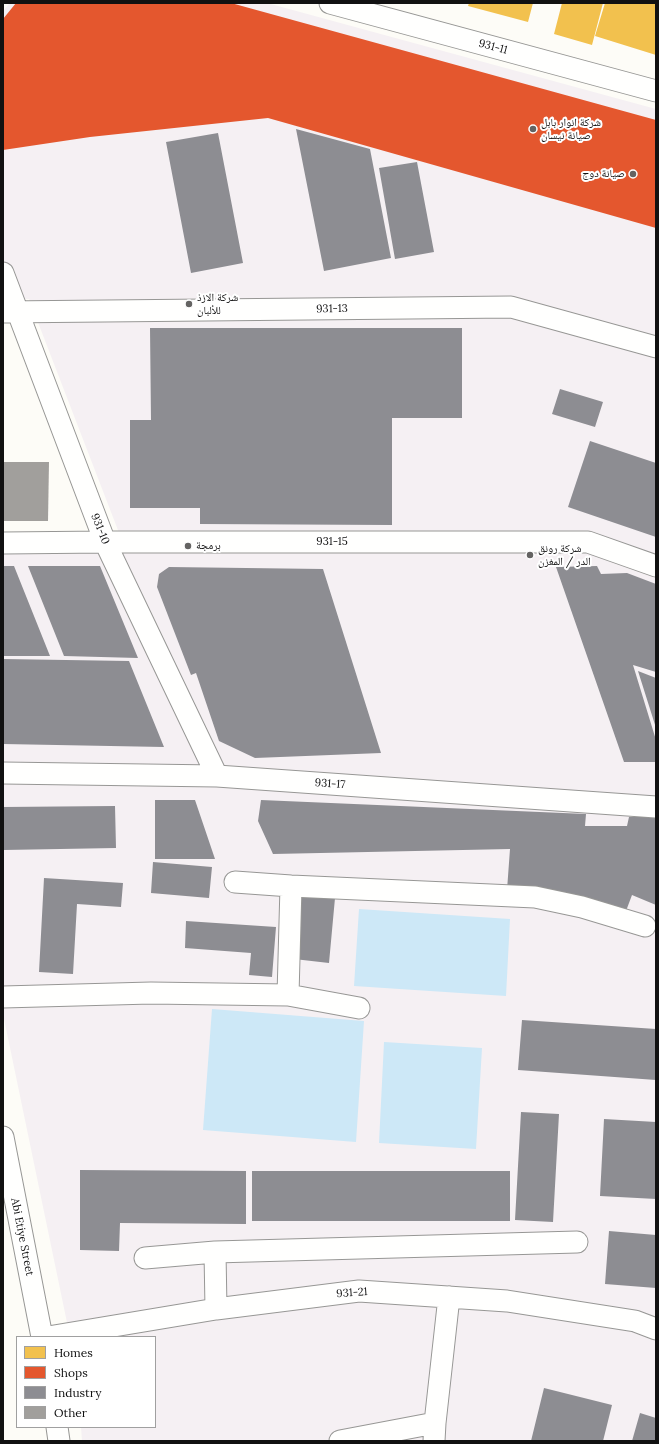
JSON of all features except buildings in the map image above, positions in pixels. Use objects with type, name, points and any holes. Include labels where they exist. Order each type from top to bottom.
[{"type":"street","name":"931-11","points":[[330,3],[656,91]]},
{"type":"street","name":"931-10","points":[[3,273],[10,312],[105,542],[217,776]]},
{"type":"street","name":"931-13","points":[[10,312],[511,307],[656,348]]},
{"type":"street","name":"931-15","points":[[3,543],[588,542],[656,566]]},
{"type":"street","name":"931-17","points":[[3,773],[217,776],[656,807]]},
{"type":"street","points":[[235,882],[535,897],[582,907],[645,926]]},
{"type":"street","points":[[288,995],[291,886]]},
{"type":"street","points":[[3,997],[151,993],[288,995],[360,1008]]},
{"type":"street","name":"Abi Etiye Street","points":[[3,1137],[42,1336]]},
{"type":"street","points":[[145,1258],[215,1252],[577,1242]]},
{"type":"street","points":[[215,1252],[216,1309]]},
{"type":"street","name":"931-21","points":[[54,1336],[216,1309],[359,1291],[507,1301],[627,1319],[656,1329]]},
{"type":"street","points":[[340,1441],[434,1432],[449,1297]]},
{"type":"street","points":[[57,1428],[59,1441]]},
{"type":"shaded area","points":[[10,3],[267,3],[656,109],[656,1441],[82,1441],[81,1428],[156,1428],[156,1336],[70,1336],[3,1014],[3,554],[126,551],[29,299],[3,299],[3,11]]},
{"type":"water","points":[[359,909],[510,919],[506,996],[354,986]]},
{"type":"water","points":[[212,1009],[364,1021],[356,1142],[203,1130]]},
{"type":"water","points":[[384,1042],[482,1048],[476,1149],[379,1143]]},
{"type":"place","name":"شركة انوار بابل صيانة نيسان","points":[[533,129]]},
{"type":"place","name":"صيانة دوج","points":[[633,174]]},
{"type":"place","name":"شركة الازذ للألبان","points":[[189,304]]},
{"type":"place","name":"برمجة","points":[[188,546]]},
{"type":"place","name":"شركة رونق الدر / المغزن","points":[[530,555]]}]
